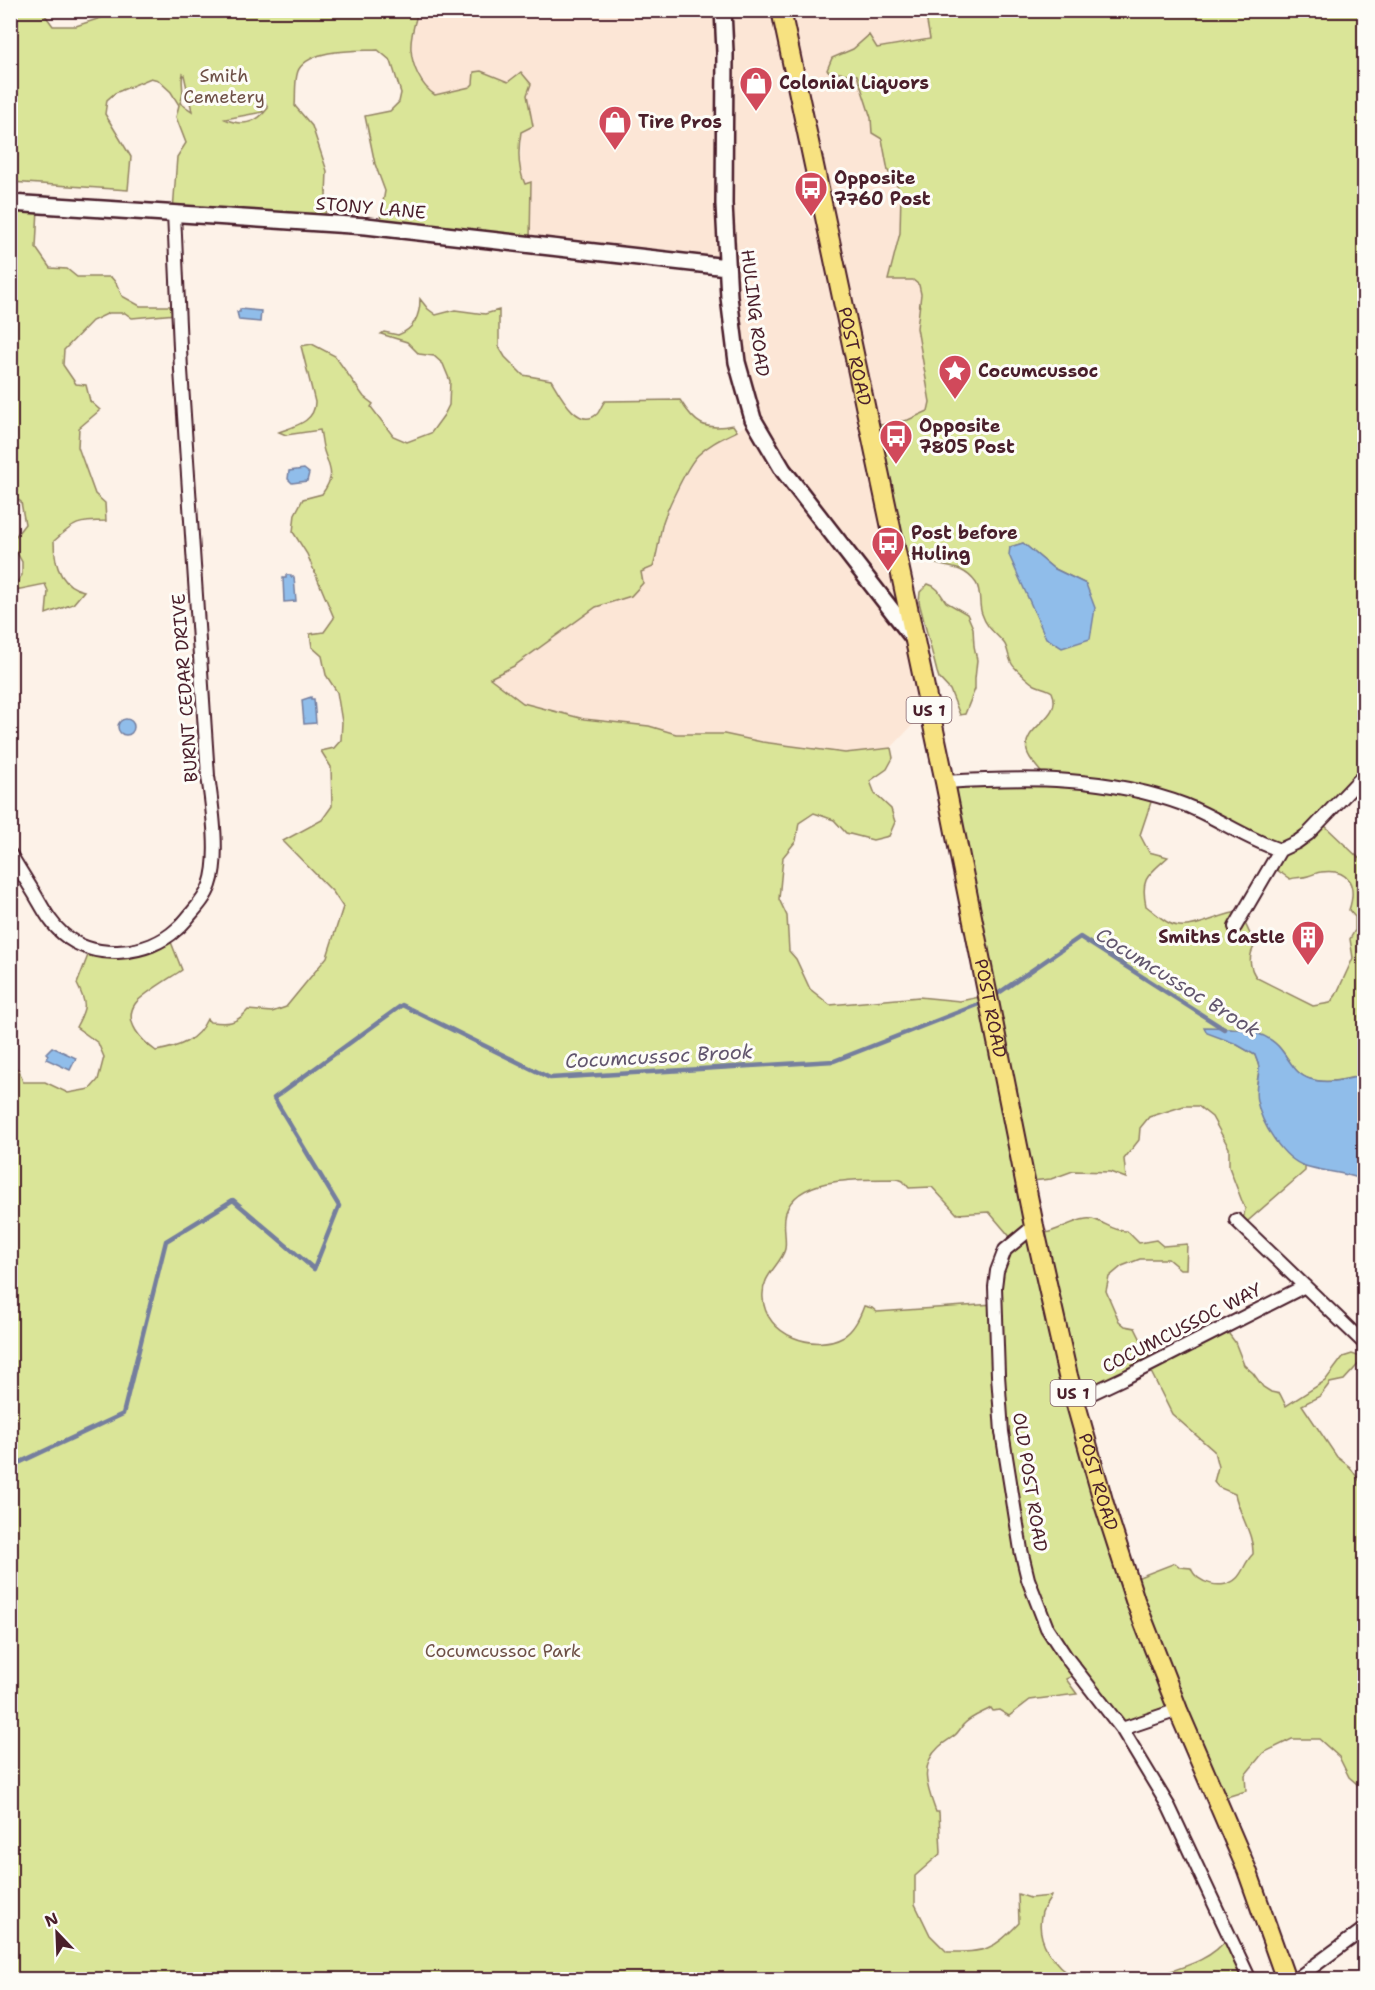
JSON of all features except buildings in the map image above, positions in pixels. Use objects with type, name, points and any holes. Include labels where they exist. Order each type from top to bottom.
[{"type":"main road","name":"POST ROAD","points":[[781,10],[945,782],[1034,1226],[1075,1401],[1104,1504],[1132,1589],[1178,1710],[1247,1870],[1286,1980]]},
{"type":"street","name":"HULING ROAD","points":[[723,10],[726,52],[724,204],[728,267],[738,362],[753,419],[783,470],[914,639]]},
{"type":"street","name":"STONY LANE","points":[[10,203],[366,226],[728,267]]},
{"type":"street","name":"BURNT CEDAR DRIVE","points":[[10,854],[52,923],[74,942],[99,952],[128,951],[152,944],[168,936],[199,905],[210,887],[214,858],[213,820],[208,776],[181,370],[174,213]]},
{"type":"street","points":[[1235,927],[1280,850],[1308,834],[1365,775]]},
{"type":"street","points":[[945,782],[1003,779],[1068,780],[1124,788],[1185,805],[1257,843],[1280,850]]},
{"type":"street","points":[[1236,1220],[1365,1343]]},
{"type":"street","name":"OLD POST ROAD","points":[[1034,1226],[1005,1250],[997,1270],[995,1287],[1002,1432],[1021,1550],[1034,1596],[1047,1628],[1066,1658],[1122,1729],[1169,1808],[1250,1980]]},
{"type":"street","name":"COCUMCUSSOC WAY","points":[[1075,1401],[1305,1286]]},
{"type":"street","points":[[1122,1729],[1178,1710]]},
{"type":"street","points":[[1295,1980],[1365,1929]]},
{"type":"shaded area","points":[[418,11],[925,11],[931,39],[877,48],[869,35],[853,49],[832,58],[830,72],[857,75],[871,118],[872,133],[882,139],[888,171],[901,192],[900,233],[888,280],[913,280],[919,285],[921,294],[917,328],[930,402],[928,411],[908,420],[869,427],[923,714],[891,748],[845,753],[762,742],[724,734],[676,734],[649,726],[584,719],[523,703],[489,677],[514,666],[596,607],[631,596],[643,583],[641,572],[658,554],[664,521],[696,457],[715,441],[737,431],[753,420],[726,266],[530,240],[531,183],[525,184],[520,174],[521,132],[532,126],[527,95],[508,82],[481,71],[470,87],[462,91],[435,95],[426,89],[414,65],[411,47]]},
{"type":"green space","name":"Smith Cemetery","points":[[125,10],[418,11],[411,40],[412,55],[415,69],[435,95],[470,87],[473,84],[474,72],[481,71],[508,82],[521,72],[531,84],[527,95],[533,126],[521,132],[519,152],[525,184],[531,182],[530,240],[379,225],[385,191],[375,164],[365,116],[390,111],[399,102],[401,93],[391,61],[378,50],[324,54],[306,62],[297,72],[295,106],[312,126],[327,171],[325,221],[173,211],[177,157],[186,143],[176,117],[179,105],[171,92],[158,80],[151,78],[115,93],[107,100],[105,114],[131,157],[128,190],[11,182],[10,11],[42,11],[53,26],[76,26]],"holes":[[[184,75],[192,111],[180,103],[183,96]],[[260,96],[268,108],[259,117],[243,123],[225,119],[263,112]]]},
{"type":"green space","name":"Cocumcussoc Park","points":[[925,11],[1364,11],[1364,780],[1324,825],[1364,863],[1364,1075],[1330,1081],[1313,1080],[1298,1072],[1278,1046],[1265,1037],[1218,1027],[1234,1043],[1255,1055],[1259,1069],[1257,1088],[1266,1122],[1285,1152],[1305,1166],[1305,1171],[1242,1226],[1245,1209],[1229,1167],[1229,1148],[1212,1117],[1198,1106],[1184,1106],[1149,1117],[1140,1128],[1139,1140],[1124,1159],[1126,1178],[1110,1172],[1073,1171],[1051,1179],[1031,1181],[1041,1234],[1080,1220],[1091,1219],[1121,1231],[1127,1231],[1139,1243],[1156,1240],[1163,1246],[1187,1244],[1186,1269],[1180,1269],[1168,1259],[1140,1259],[1122,1266],[1109,1277],[1106,1291],[1119,1321],[1125,1326],[1135,1328],[1154,1366],[1226,1330],[1235,1342],[1244,1365],[1263,1387],[1280,1394],[1286,1406],[1325,1381],[1343,1357],[1352,1354],[1364,1358],[1344,1380],[1330,1383],[1320,1396],[1302,1405],[1337,1457],[1350,1467],[1364,1487],[1364,1823],[1362,1793],[1349,1777],[1339,1757],[1319,1739],[1292,1739],[1263,1753],[1245,1775],[1246,1791],[1217,1800],[1176,1711],[1121,1727],[1076,1674],[1066,1679],[1077,1694],[1030,1700],[1009,1716],[999,1710],[993,1711],[991,1708],[966,1722],[933,1754],[927,1770],[927,1778],[936,1812],[939,1812],[941,1853],[915,1876],[915,1904],[930,1935],[947,1952],[971,1951],[988,1948],[995,1944],[1019,1923],[1018,1894],[1030,1898],[1051,1896],[1042,1912],[1040,1923],[1043,1942],[1060,1967],[1076,1979],[11,1979],[10,1063],[19,1070],[23,1082],[45,1082],[68,1093],[90,1089],[98,1080],[104,1057],[98,1043],[76,1027],[84,1005],[83,996],[77,984],[90,950],[115,952],[169,937],[182,970],[143,996],[135,1004],[131,1018],[136,1031],[156,1051],[193,1038],[207,1019],[210,1022],[227,1023],[240,1018],[248,1010],[272,1012],[286,1007],[327,957],[343,907],[333,892],[283,841],[322,820],[332,806],[331,767],[321,751],[334,748],[341,740],[342,722],[337,692],[326,675],[322,656],[312,647],[310,634],[324,632],[334,618],[307,554],[293,532],[295,514],[303,499],[322,494],[329,483],[330,470],[320,430],[286,435],[279,432],[308,419],[314,409],[315,402],[301,346],[312,344],[335,356],[364,397],[373,404],[371,407],[393,436],[407,442],[431,433],[449,405],[450,381],[443,364],[434,356],[419,354],[407,342],[381,334],[384,332],[398,335],[408,329],[419,311],[420,299],[436,315],[455,310],[485,314],[499,310],[499,347],[505,357],[523,375],[551,380],[564,401],[583,418],[590,418],[597,414],[605,401],[680,400],[701,424],[715,427],[733,425],[737,431],[707,448],[698,455],[689,468],[673,497],[663,522],[653,567],[641,572],[643,583],[631,596],[596,607],[514,666],[490,678],[523,703],[584,719],[649,726],[676,734],[724,734],[762,742],[845,753],[891,748],[893,758],[887,769],[870,781],[875,794],[891,809],[895,822],[889,836],[873,840],[846,833],[834,820],[814,813],[799,823],[796,841],[783,857],[779,899],[787,916],[789,951],[796,959],[810,989],[830,1005],[919,997],[960,1001],[985,996],[945,788],[1043,775],[1028,754],[1027,742],[1035,728],[1048,716],[1054,701],[1052,692],[1033,684],[1012,664],[1005,645],[984,619],[978,587],[968,575],[955,568],[919,558],[897,562],[869,427],[908,420],[928,411],[930,402],[917,328],[921,294],[919,285],[913,280],[888,280],[900,233],[901,192],[888,171],[882,139],[872,133],[871,118],[857,75],[827,70],[832,58],[853,49],[869,35],[877,48],[930,39]],"holes":[[[1023,543],[1053,568],[1010,547]],[[1153,796],[1277,851],[1271,866],[1290,879],[1321,872],[1339,873],[1345,876],[1349,880],[1352,893],[1349,910],[1355,917],[1355,930],[1350,939],[1353,958],[1330,1003],[1313,1006],[1257,978],[1250,962],[1255,945],[1240,912],[1195,925],[1177,926],[1169,923],[1146,906],[1144,889],[1147,878],[1168,857],[1149,852],[1140,835]],[[898,1179],[909,1188],[932,1187],[957,1214],[989,1212],[1012,1239],[994,1304],[877,1312],[864,1306],[851,1330],[832,1341],[806,1341],[782,1331],[772,1322],[766,1311],[763,1290],[785,1249],[786,1212],[793,1200],[804,1191],[819,1185],[852,1180]],[[1151,1372],[1172,1414],[1214,1451],[1218,1467],[1214,1482],[1218,1487],[1235,1494],[1251,1539],[1253,1554],[1237,1578],[1225,1584],[1204,1582],[1194,1574],[1191,1568],[1180,1567],[1175,1563],[1129,1581],[1077,1407]]]},
{"type":"green space","points":[[11,207],[38,208],[36,248],[50,268],[67,269],[77,277],[111,277],[122,296],[140,306],[175,306],[176,314],[132,318],[125,313],[109,313],[92,321],[64,350],[63,365],[76,384],[86,385],[90,401],[100,410],[79,428],[78,447],[95,494],[105,503],[106,521],[77,524],[54,541],[57,565],[64,579],[84,591],[73,604],[46,614],[48,591],[45,584],[11,591],[22,575],[22,562],[11,542],[25,524],[21,502],[11,494],[10,275],[14,272],[16,255],[11,245]]},
{"type":"green space","points":[[928,584],[938,590],[946,602],[967,614],[973,628],[977,660],[975,689],[965,714],[960,715],[950,690],[939,678],[937,672],[919,602],[920,592]]},
{"type":"green space","points":[[1228,1937],[1247,1977],[1241,1980],[1144,1980],[1201,1960],[1211,1954]]},
{"type":"water","points":[[240,309],[261,311],[260,322],[239,320],[237,312],[240,312]]},
{"type":"water","points":[[304,469],[309,473],[307,481],[292,483],[288,479],[289,471]]},
{"type":"water","points":[[1023,543],[1053,568],[1086,584],[1095,608],[1090,639],[1062,648],[1046,638],[1009,555],[1010,547]]},
{"type":"water","points":[[286,575],[294,577],[296,601],[284,602],[283,578],[286,578]]},
{"type":"water","points":[[311,697],[314,699],[316,723],[304,724],[302,700]]},
{"type":"water","points":[[126,719],[132,721],[134,727],[132,733],[126,735],[120,733],[118,727],[120,721]]},
{"type":"water","points":[[1204,1027],[1233,1028],[1263,1035],[1278,1046],[1304,1077],[1310,1079],[1331,1081],[1364,1075],[1364,1180],[1305,1166],[1289,1156],[1274,1139],[1259,1110],[1256,1092],[1259,1065],[1255,1055],[1234,1043],[1207,1033]]},
{"type":"water","points":[[52,1047],[76,1058],[70,1070],[46,1059],[48,1055],[46,1053]]},
{"type":"waterway","name":"Cocumcussoc Brook","points":[[993,997],[1080,937],[1224,1029]]},
{"type":"waterway","name":"Cocumcussoc Brook","points":[[10,1467],[123,1414],[166,1241],[233,1200],[314,1269],[339,1206],[274,1098],[402,1005],[550,1078],[834,1061],[984,1002]]},
{"type":"place","name":"Colonial Liquors","points":[[756,112]]},
{"type":"place","name":"Tire Pros","points":[[615,151]]},
{"type":"place","name":"Opposite 7760 Post","points":[[811,217]]},
{"type":"place","name":"Cocumcussoc","points":[[955,400]]},
{"type":"place","name":"Opposite 7805 Post","points":[[896,465]]},
{"type":"place","name":"Post before Huling","points":[[888,572]]},
{"type":"place","name":"Smiths Castle","points":[[1308,966]]}]
